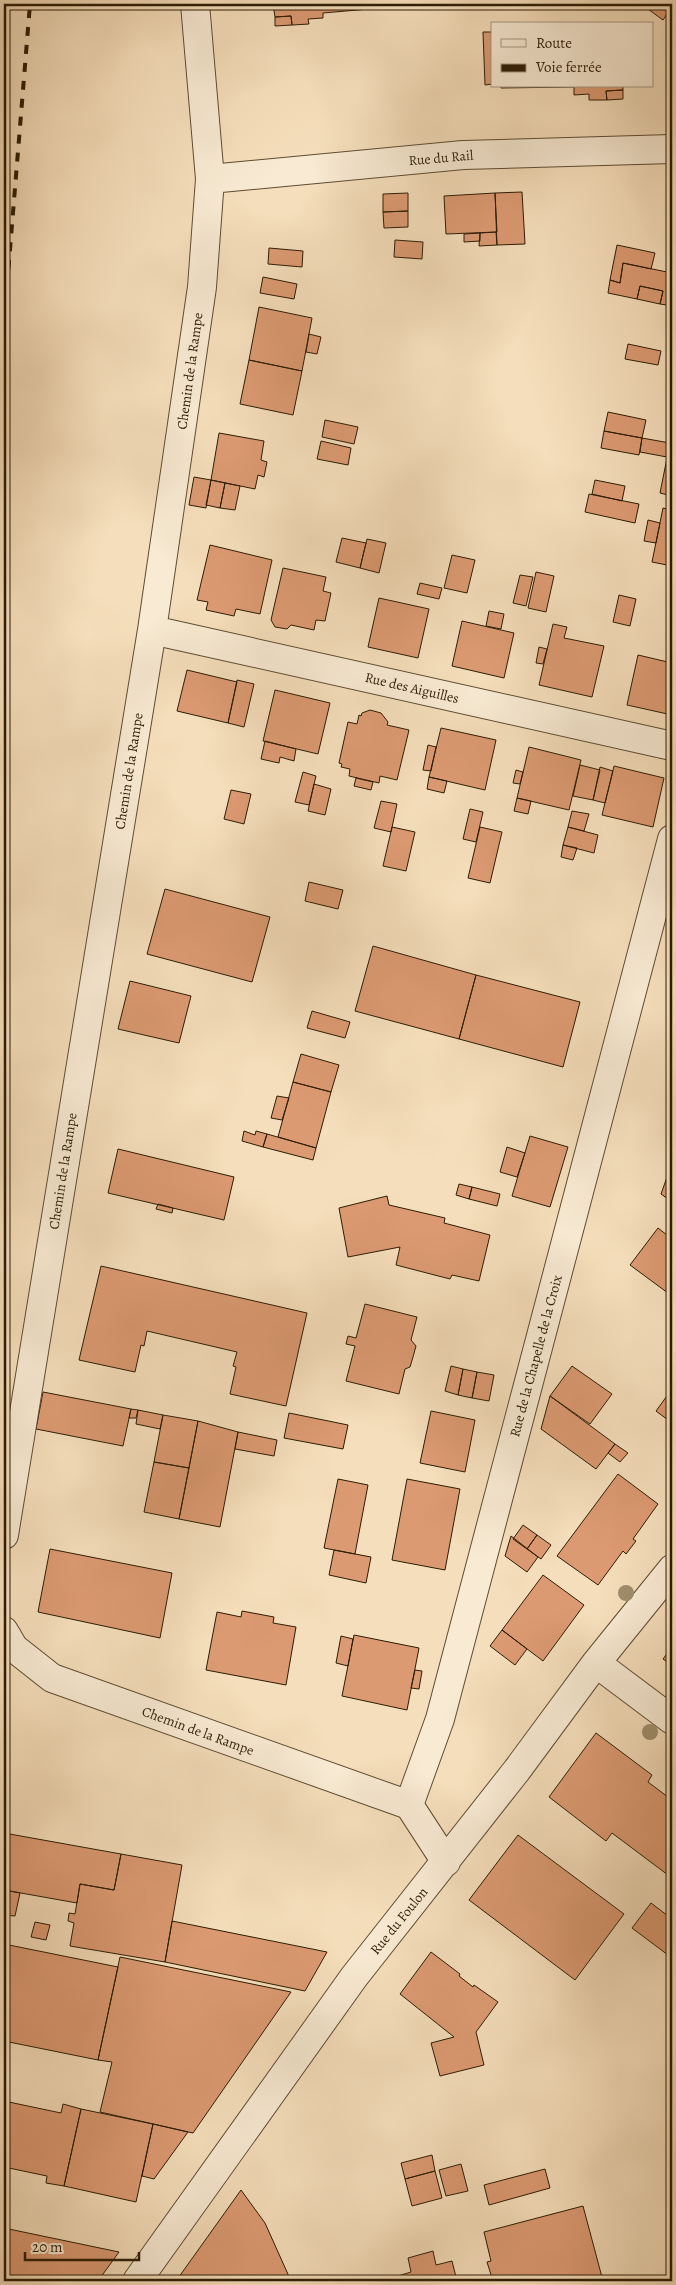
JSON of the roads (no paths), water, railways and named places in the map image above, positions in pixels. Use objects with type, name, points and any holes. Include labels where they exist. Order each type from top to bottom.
[{"type":"street","name":"Chemin de la Rampe","points":[[4,1535],[152,630],[202,286],[210,180],[195,4]]},
{"type":"street","name":"Rue du Rail","points":[[210,180],[464,155],[672,149]]},
{"type":"street","name":"Rue des Aiguilles","points":[[152,630],[672,746]]},
{"type":"street","name":"Rue de la Chapelle de la Croix","points":[[409,1805],[440,1719],[672,839]]},
{"type":"street","name":"Rue du Foulon","points":[[138,2281],[354,1976],[446,1862],[596,1663],[672,1569]]},
{"type":"street","name":"Chemin de la Rampe","points":[[4,1631],[14,1648],[52,1678],[377,1796],[409,1805]]},
{"type":"street","points":[[596,1663],[672,1720]]},
{"type":"street","points":[[409,1805],[446,1862]]},
{"type":"railway","points":[[4,323],[30,4]]}]
